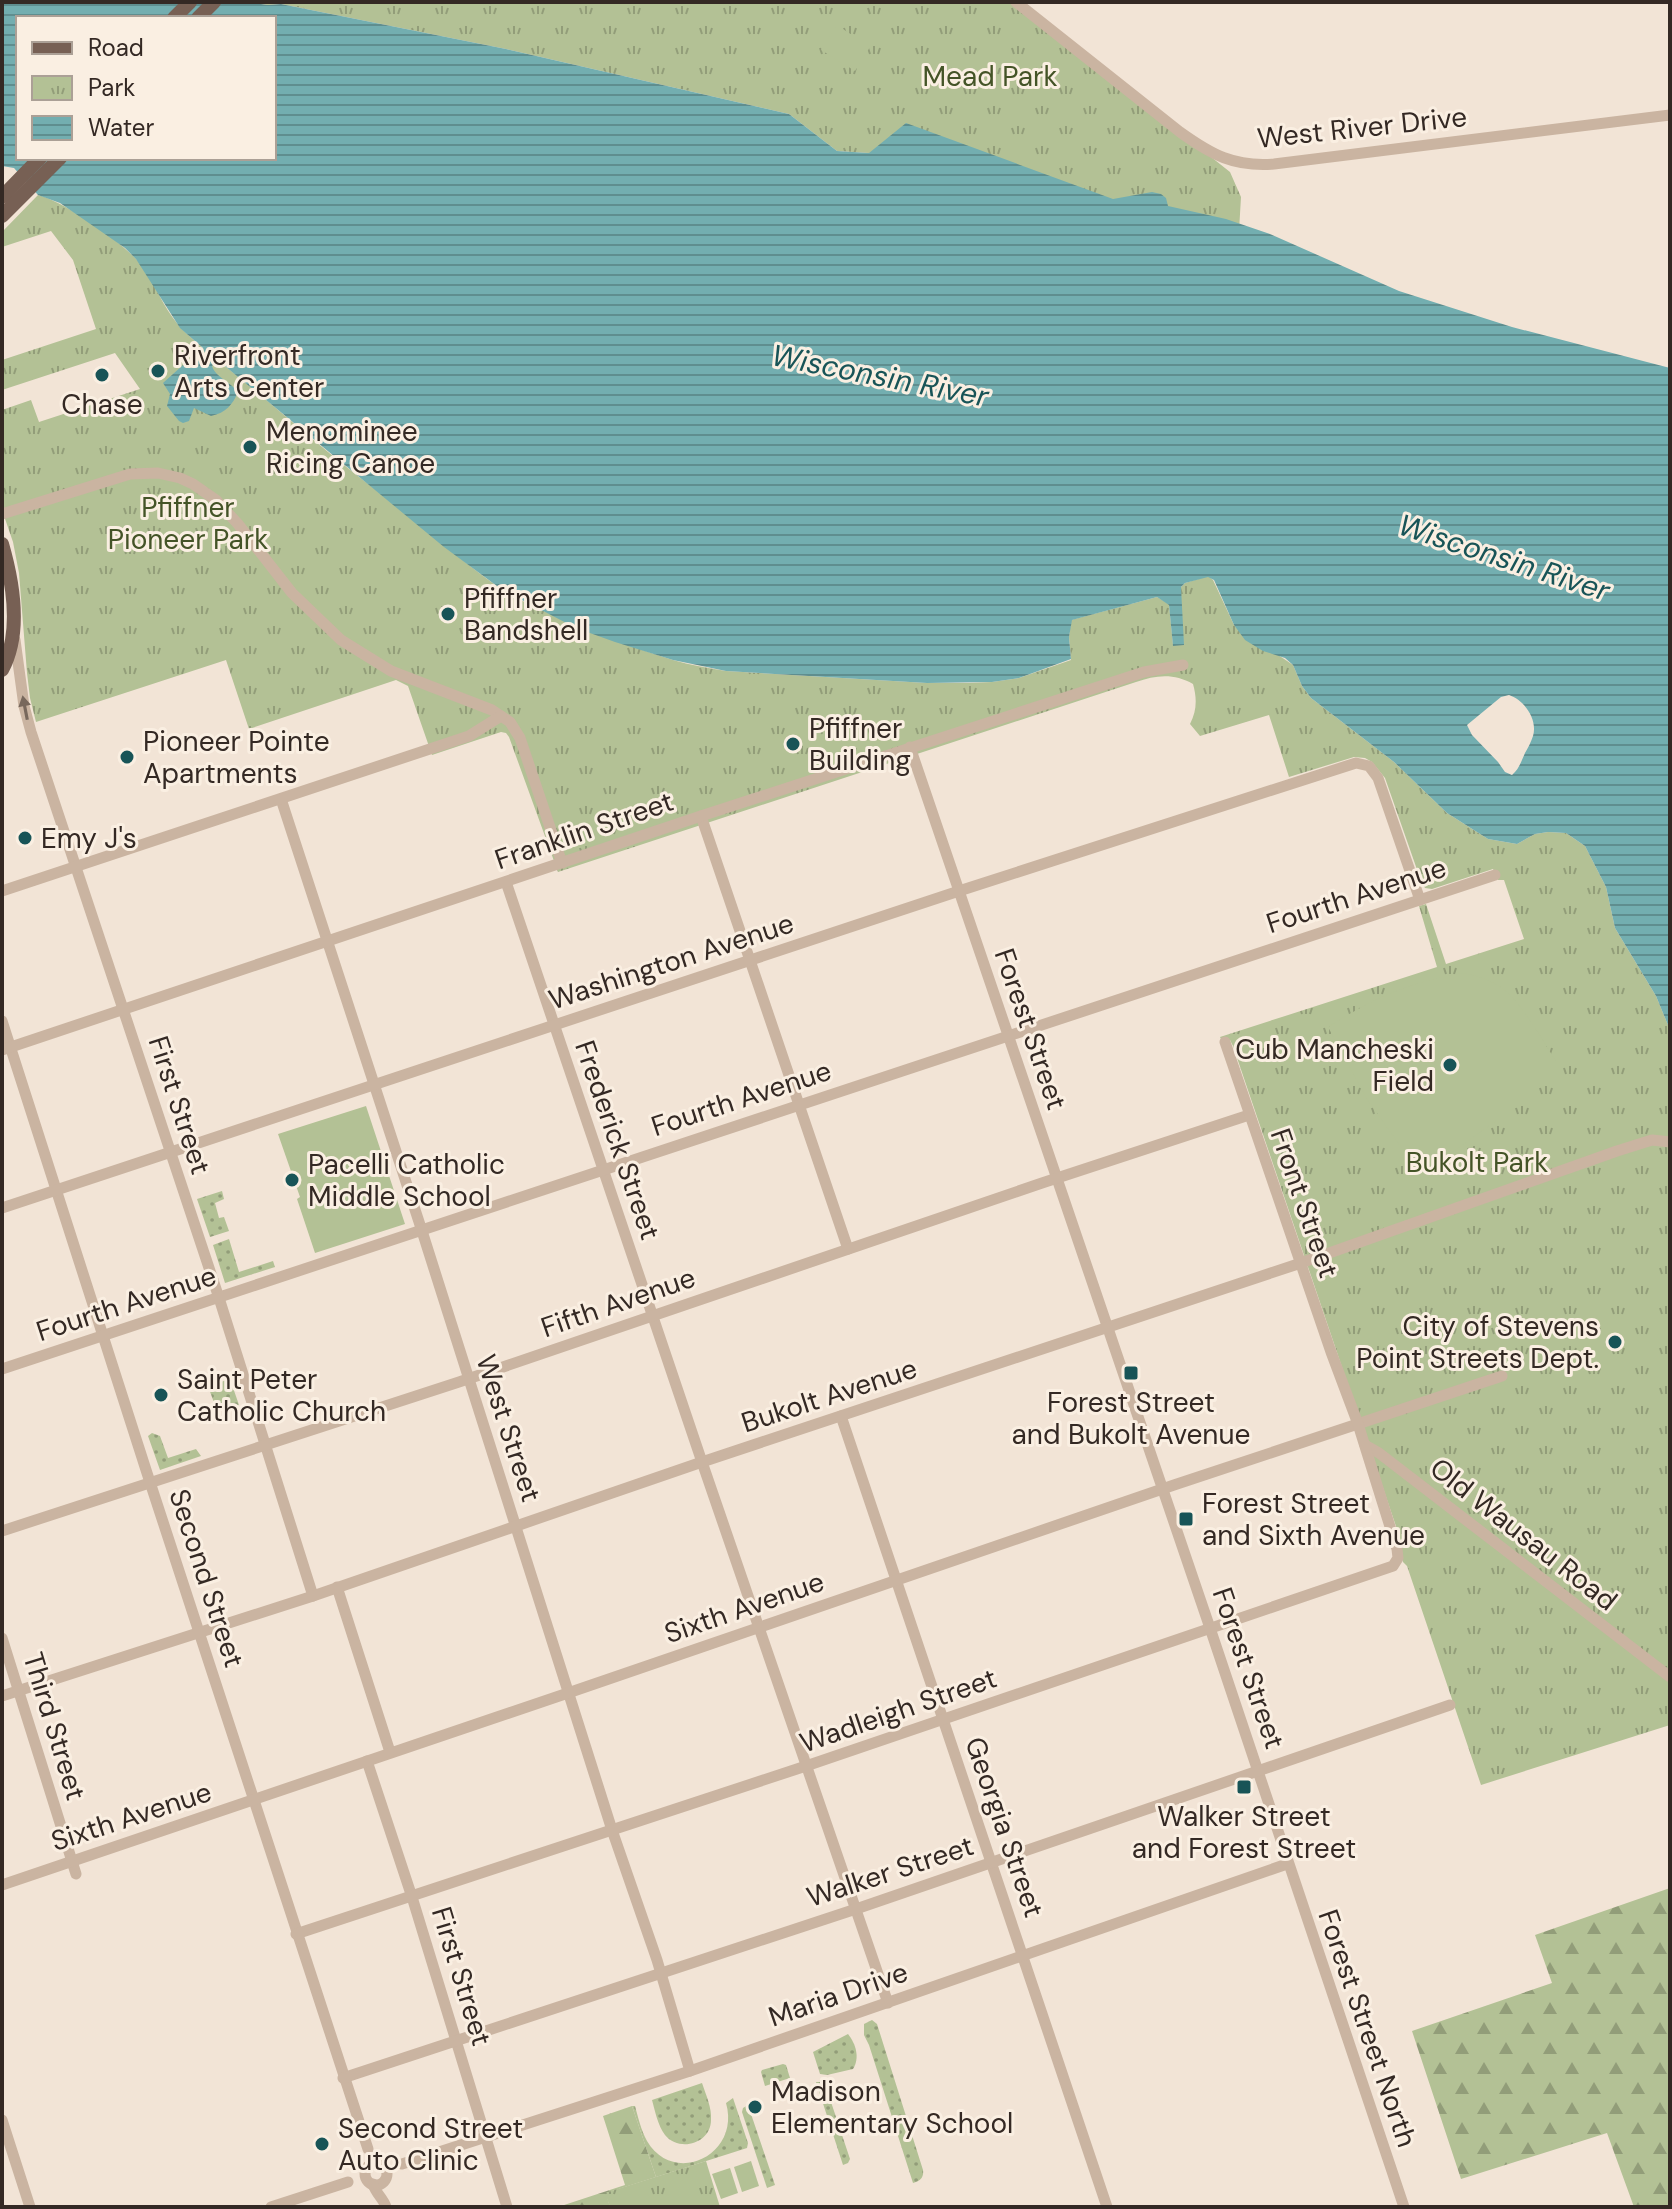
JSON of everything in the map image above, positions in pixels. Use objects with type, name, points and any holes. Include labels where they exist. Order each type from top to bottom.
[{"type":"main road","points":[[2,216],[10,196],[38,160]]},
{"type":"main road","points":[[10,196],[57,160]]},
{"type":"main road","points":[[2,544],[14,627],[11,647],[2,670]]},
{"type":"street","name":"West River Drive","points":[[1016,2],[1180,132],[1204,149],[1233,162],[1274,164],[1670,115]]},
{"type":"street","points":[[2,514],[130,474],[158,473],[193,484],[216,500],[292,593],[341,640],[391,671],[510,722],[520,738],[562,863]]},
{"type":"street","name":"First Street","points":[[14,627],[27,719],[219,1298],[313,1596]]},
{"type":"street","name":"Franklin Street","points":[[6,1048],[910,747],[1144,672],[1183,665]]},
{"type":"street","points":[[2,891],[469,736],[501,716]]},
{"type":"street","name":"Forest Street","points":[[910,747],[1107,1326]]},
{"type":"street","name":"Washington Avenue","points":[[2,1208],[1356,763],[1369,766],[1378,778],[1420,900]]},
{"type":"street","name":"West Street","points":[[281,799],[612,1830],[661,1972],[690,2071]]},
{"type":"street","points":[[701,816],[848,1249]]},
{"type":"street","name":"Fourth Avenue","points":[[2,1369],[1495,875]]},
{"type":"street","name":"Frederick Street","points":[[506,882],[888,2003]]},
{"type":"street","name":"Second Street","points":[[2,1021],[6,1048],[57,1190],[368,2149]]},
{"type":"street","name":"Front Street","points":[[1225,1042],[1358,1424]]},
{"type":"street","name":"Fifth Avenue","points":[[2,1531],[468,1379],[1249,1115]]},
{"type":"street","name":"Bukolt Avenue","points":[[2,1696],[313,1596],[702,1462],[1301,1263],[1617,1151],[1652,1140],[1670,1142]]},
{"type":"street","points":[[1107,1326],[1162,1489]]},
{"type":"street","name":"Sixth Avenue","points":[[2,1885],[1502,1376]]},
{"type":"street","name":"Georgia Street","points":[[841,1416],[1107,2207]]},
{"type":"street","points":[[1358,1424],[1365,1445]]},
{"type":"street","name":"Wadleigh Street","points":[[296,1934],[944,1720],[1385,1570],[1397,1562],[1397,1549],[1365,1445]]},
{"type":"street","name":"Old Wausau Road","points":[[1365,1445],[1670,1677]]},
{"type":"street","name":"Forest Street","points":[[1162,1489],[1287,1864]]},
{"type":"street","points":[[337,1587],[390,1752]]},
{"type":"street","name":"Third Street","points":[[2,1638],[76,1874]]},
{"type":"street","name":"Walker Street","points":[[343,2078],[856,1909],[1450,1705]]},
{"type":"street","name":"First Street","points":[[367,1761],[507,2207]]},
{"type":"street","name":"Maria Drive","points":[[384,2172],[396,2173],[402,2164],[690,2071],[1287,1864]]},
{"type":"street","name":"Forest Street North","points":[[1287,1864],[1404,2207]]},
{"type":"street","points":[[2,2120],[30,2207]]},
{"type":"street","points":[[368,2149],[376,2156],[384,2172],[385,2203],[377,2195],[369,2176],[368,2149]]},
{"type":"street","points":[[369,2176],[373,2164],[384,2172]]},
{"type":"street","points":[[271,2207],[348,2182],[353,2177],[369,2176],[379,2184],[384,2172]]},
{"type":"green space","name":"Mead Park","points":[[247,2],[1016,2],[1230,172],[1241,197],[1239,231],[869,153],[837,151],[789,114],[506,49],[281,4]]},
{"type":"green space","points":[[837,25],[870,47],[855,71],[821,50]]},
{"type":"green space","points":[[38,195],[65,206],[113,238],[146,271],[179,325],[209,353],[484,576],[511,595],[545,612],[663,657],[726,671],[927,683],[992,682],[1019,678],[1071,660],[1071,620],[1157,597],[1169,604],[1173,645],[1181,587],[1208,576],[1213,580],[1234,625],[1293,665],[1311,698],[1394,762],[1447,813],[1488,839],[1517,844],[1535,834],[1566,833],[1585,846],[1606,887],[1615,928],[1656,996],[1670,1030],[1670,1725],[1481,1785],[1407,1566],[1403,1562],[1401,1541],[1233,1046],[1230,1040],[1222,1041],[1220,1037],[1437,967],[1419,906],[1426,904],[1446,964],[1524,939],[1504,880],[1498,880],[1493,869],[1432,889],[1425,888],[1385,778],[1372,762],[1354,757],[1289,777],[1269,715],[1200,736],[1190,724],[1196,704],[1193,684],[1172,677],[1143,680],[558,872],[506,733],[432,755],[408,686],[396,680],[249,729],[226,660],[36,722],[27,673],[19,573],[2,510],[2,410],[31,400],[39,422],[140,389],[115,353],[2,390],[2,360],[96,329],[73,260],[51,231],[2,247],[2,232]]},
{"type":"green space","name":"Cub Mancheski Field","points":[[1464,973],[1491,981],[1507,992],[1530,1020],[1556,1061],[1497,1120],[1432,1167],[1413,1164],[1367,1099],[1328,1027],[1393,992]]},
{"type":"green space","points":[[366,1106],[405,1224],[315,1253],[278,1134]]},
{"type":"green space","points":[[222,1191],[224,1199],[215,1203],[219,1218],[224,1217],[229,1231],[210,1237],[197,1199]]},
{"type":"green space","points":[[229,1239],[239,1272],[273,1261],[275,1267],[225,1283],[213,1245]]},
{"type":"green space","points":[[230,1379],[239,1405],[217,1411],[208,1386]]},
{"type":"green space","points":[[152,1433],[160,1436],[168,1458],[196,1449],[201,1456],[160,1470],[148,1436]]},
{"type":"green space","points":[[1670,1888],[1670,2207],[1634,2207],[1607,2133],[1461,2179],[1412,2031],[1552,1983],[1535,1935]]},
{"type":"green space","points":[[872,2020],[877,2024],[923,2170],[921,2179],[913,2183],[864,2035],[864,2024]]},
{"type":"green space","points":[[848,2034],[856,2051],[853,2069],[820,2074],[813,2052]]},
{"type":"green space","points":[[783,2064],[790,2078],[765,2086],[762,2070]]},
{"type":"green space","points":[[816,2082],[822,2082],[826,2087],[850,2159],[843,2165]]},
{"type":"green space","points":[[702,2083],[711,2111],[710,2128],[694,2143],[671,2140],[660,2127],[652,2100]]},
{"type":"green space","points":[[733,2098],[747,2148],[656,2177],[632,2106],[635,2106],[647,2141],[659,2155],[673,2162],[688,2163],[702,2159],[715,2150],[724,2137],[728,2121],[726,2103]]},
{"type":"green space","points":[[748,2105],[775,2185],[767,2188],[742,2112]]},
{"type":"green space","points":[[632,2106],[656,2177],[606,2193],[610,2207],[558,2207],[625,2185],[603,2116]]},
{"type":"green space","points":[[706,2161],[720,2207],[610,2207],[605,2193]]},
{"type":"green space","points":[[751,2161],[759,2186],[742,2192],[734,2167]]},
{"type":"green space","points":[[730,2168],[738,2193],[721,2199],[712,2174]]},
{"type":"water","name":"Wisconsin River","points":[[2,2],[281,4],[506,49],[789,114],[837,151],[869,153],[906,123],[1113,199],[1152,192],[1161,194],[1168,206],[1226,219],[1270,234],[1399,291],[1512,327],[1670,368],[1670,1030],[1656,996],[1615,928],[1606,887],[1585,846],[1566,833],[1535,834],[1517,844],[1488,839],[1447,813],[1394,762],[1311,698],[1293,665],[1285,658],[1263,651],[1245,640],[1234,625],[1214,580],[1208,577],[1181,587],[1184,645],[1173,646],[1169,605],[1157,597],[1072,620],[1069,637],[1071,659],[1019,678],[992,682],[927,683],[726,671],[673,660],[615,642],[576,628],[501,589],[444,547],[220,362],[212,366],[238,392],[234,400],[216,415],[211,416],[194,408],[189,421],[179,421],[167,406],[170,394],[163,383],[183,365],[205,359],[203,348],[180,328],[136,259],[125,248],[60,203],[38,195],[14,168],[2,166]],"holes":[[[1509,695],[1520,701],[1532,717],[1534,730],[1520,765],[1512,775],[1505,772],[1467,725],[1501,697]]]},
{"type":"place","name":"Riverfront Arts Center","points":[[158,371]]},
{"type":"place","name":"Chase","points":[[102,375]]},
{"type":"place","name":"Menominee Ricing Canoe","points":[[250,447]]},
{"type":"place","name":"Pfiffner Bandshell","points":[[448,614]]},
{"type":"place","name":"Pfiffner Building","points":[[793,744]]},
{"type":"place","name":"Pioneer Pointe Apartments","points":[[127,757]]},
{"type":"place","name":"Emy J's","points":[[25,838]]},
{"type":"place","name":"Cub Mancheski Field","points":[[1450,1065]]},
{"type":"place","name":"Pacelli Catholic Middle School","points":[[292,1180]]},
{"type":"place","name":"City of Stevens Point Streets Dept.","points":[[1615,1342]]},
{"type":"place","name":"Forest Street and Bukolt Avenue","points":[[1131,1373]]},
{"type":"place","name":"Saint Peter Catholic Church","points":[[161,1395]]},
{"type":"place","name":"Forest Street and Sixth Avenue","points":[[1186,1519]]},
{"type":"place","name":"Walker Street and Forest Street","points":[[1244,1787]]},
{"type":"place","name":"Madison Elementary School","points":[[755,2107]]},
{"type":"place","name":"Second Street Auto Clinic","points":[[322,2144]]},
{"type":"park label","name":"Pfiffner Pioneer Park","points":[[188,523]]},
{"type":"park label","name":"Bukolt Park","points":[[1477,1162]]}]
